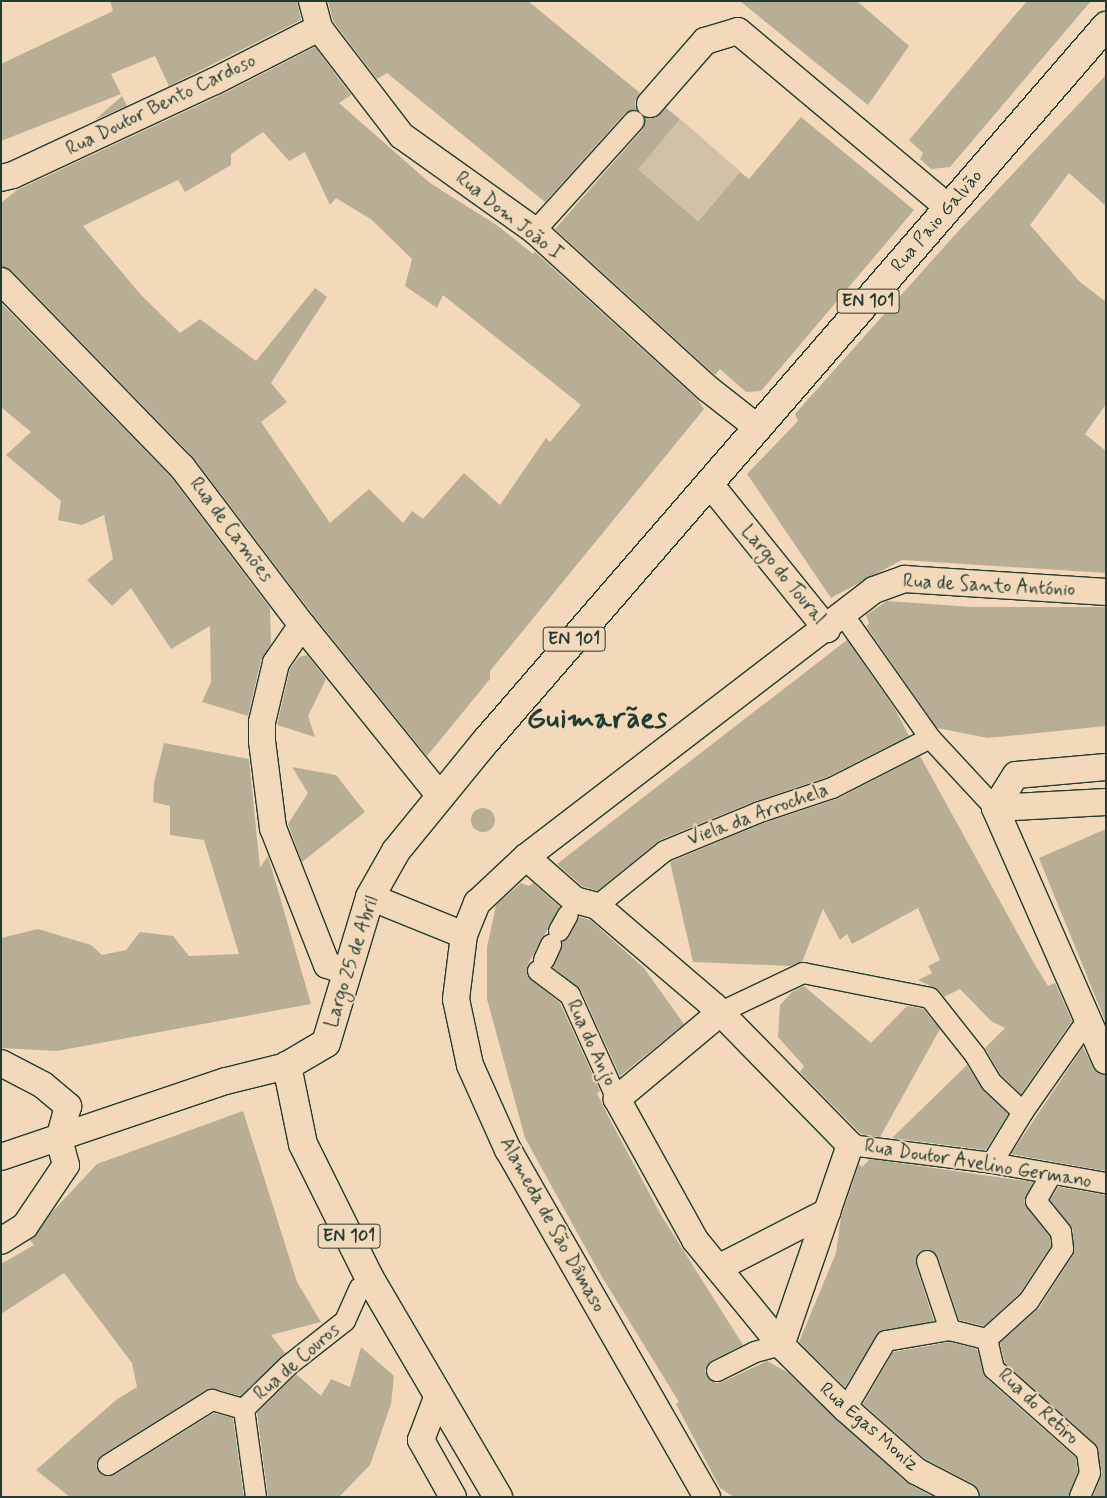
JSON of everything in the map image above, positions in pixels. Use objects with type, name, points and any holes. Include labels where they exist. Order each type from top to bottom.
[{"type":"main road","name":"Rua Paio Galvão","points":[[710,483],[1106,26]]},
{"type":"main road","name":"EN 101","points":[[441,797],[710,483]]},
{"type":"main road","name":"Largo 25 de Abril","points":[[287,1066],[326,1043],[338,1009],[346,972],[370,897],[396,851],[441,797]]},
{"type":"main road","name":"EN 101","points":[[287,1066],[303,1144],[369,1277],[498,1497]]},
{"type":"street","name":"Rua Dom João I","points":[[312,1],[319,28],[402,136],[535,231],[707,388],[758,428]]},
{"type":"street","name":"Rua Doutor Bento Cardoso","points":[[1,178],[13,175],[216,81],[319,28]]},
{"type":"street","points":[[535,231],[705,41],[738,31],[949,208]]},
{"type":"street","name":"Rua de Camões","points":[[1,281],[182,467],[302,625],[441,797]]},
{"type":"street","name":"Largo do Toural","points":[[464,935],[477,903],[526,857],[838,626],[710,483]]},
{"type":"street","name":"Rua de Santo António","points":[[838,626],[874,590],[905,579],[1106,592]]},
{"type":"street","points":[[302,625],[276,663],[262,722],[262,742],[273,828],[327,965],[346,972]]},
{"type":"street","points":[[838,626],[930,738],[995,808],[1086,1022],[1106,1061]]},
{"type":"street","name":"Viela da Arrochela","points":[[562,933],[665,851],[757,813],[832,788],[930,738]]},
{"type":"street","points":[[995,808],[1016,775],[1106,767]]},
{"type":"street","points":[[995,808],[1106,802]]},
{"type":"street","points":[[526,857],[562,933],[720,1012],[850,1145],[781,1345],[755,1352],[718,1371]]},
{"type":"street","points":[[370,897],[464,935]]},
{"type":"street","name":"Rua do Anjo","points":[[562,933],[570,995],[617,1099]]},
{"type":"street","name":"Alameda de São Dâmaso","points":[[464,935],[456,999],[470,1066],[508,1150],[707,1497]]},
{"type":"street","points":[[617,1099],[720,1012],[803,973],[930,998],[975,1055],[990,1082],[1023,1112]]},
{"type":"street","points":[[992,1163],[1023,1112],[1086,1022]]},
{"type":"street","points":[[1,1063],[42,1086],[68,1106],[59,1140],[66,1165],[25,1226],[1,1240]]},
{"type":"street","points":[[1,1157],[59,1140],[226,1081],[287,1066]]},
{"type":"street","name":"Rua Egas Moniz","points":[[617,1099],[695,1240],[781,1345],[846,1409],[916,1471],[966,1497]]},
{"type":"street","name":"Rua Doutor Avelino Germano","points":[[850,1145],[992,1163],[1106,1184]]},
{"type":"street","points":[[846,1409],[886,1342],[950,1330],[987,1339],[1029,1300],[1063,1249],[1061,1232],[1036,1201],[1051,1175]]},
{"type":"street","points":[[718,1268],[827,1212]]},
{"type":"street","points":[[927,1261],[950,1330]]},
{"type":"street","name":"Rua de Couros","points":[[256,1497],[244,1409],[289,1365],[345,1321],[360,1288]]},
{"type":"street","name":"Rua do Retiro","points":[[987,1339],[994,1369],[1087,1452],[1090,1473],[1080,1497]]},
{"type":"street","points":[[438,1395],[421,1440],[452,1497]]},
{"type":"street","points":[[108,1465],[212,1400],[244,1409]]},
{"type":"shaded area","points":[[680,119],[740,171],[698,221],[637,168]]},
{"type":"building","points":[[110,1],[297,1],[301,20],[169,86],[155,56],[111,74],[121,94],[1,141],[1,64],[113,11]]},
{"type":"building","points":[[328,1],[528,1],[640,93],[635,101],[636,109],[625,113],[545,202],[387,73],[377,79],[333,21]]},
{"type":"building","points":[[740,1],[857,1],[909,46],[868,105]]},
{"type":"building","points":[[1027,1],[1091,1],[950,167],[931,169],[920,159],[923,153],[909,140]]},
{"type":"building","points":[[315,47],[351,95],[339,103],[430,183],[498,226],[533,254],[535,252],[697,399],[704,409],[490,671],[490,679],[427,756],[314,616],[193,457],[12,271],[1,266],[1,203],[17,190],[221,95]],"holes":[[[263,132],[289,161],[305,152],[330,205],[336,198],[372,220],[412,259],[405,286],[437,308],[443,295],[581,405],[550,442],[546,438],[500,505],[464,473],[423,519],[412,511],[403,523],[369,489],[330,523],[261,422],[287,402],[271,383],[327,297],[315,288],[256,361],[200,319],[180,333],[141,295],[83,226],[178,180],[185,192],[231,165],[231,154]]]},
{"type":"building","points":[[1106,75],[1106,206],[1069,173],[1030,225],[1079,281],[1106,302],[1106,404],[1085,434],[1106,451],[1106,573],[902,560],[831,598],[747,474],[798,421],[795,414],[953,237]]},
{"type":"building","points":[[122,96],[127,106],[95,120]]},
{"type":"building","points":[[666,108],[680,119],[638,169],[698,221],[740,172],[749,179],[801,117],[914,210],[761,391],[746,392],[720,369],[715,375],[555,229],[643,129],[645,118],[655,118]]},
{"type":"building","points":[[1,303],[171,477],[270,608],[271,644],[261,660],[248,716],[202,702],[211,682],[210,626],[171,649],[131,588],[112,606],[87,580],[113,559],[104,515],[82,525],[58,520],[61,501],[6,455],[31,432],[1,407]]},
{"type":"building","points":[[887,601],[973,607],[1106,607],[1106,726],[988,738],[937,728],[866,626],[869,624],[866,615]]},
{"type":"building","points":[[847,640],[895,709],[909,736],[827,777],[753,802],[660,840],[597,891],[582,886],[557,864]]},
{"type":"building","points":[[307,655],[326,679],[308,716],[315,737],[277,725],[290,669],[299,657]]},
{"type":"building","points":[[164,743],[249,759],[260,868],[268,856],[311,1004],[57,1051],[1,1048],[1,938],[38,929],[91,945],[102,955],[126,950],[140,932],[173,936],[189,956],[239,954],[204,840],[170,835],[170,806],[153,802],[154,783]]},
{"type":"building","points":[[920,756],[1035,965],[1048,986],[1055,983],[1072,1021],[1021,1094],[1000,1074],[985,1048],[1005,1028],[991,1021],[960,989],[944,997],[939,990],[918,980],[932,973],[928,966],[940,960],[918,908],[852,944],[847,934],[840,940],[823,909],[802,962],[790,966],[693,962],[670,862],[761,824],[837,799]]},
{"type":"building","points":[[292,767],[336,775],[365,812],[302,862],[288,824],[308,793]]},
{"type":"building","points":[[483,808],[488,809],[494,815],[494,825],[488,831],[483,832],[478,831],[472,825],[471,820],[472,815],[478,809]]},
{"type":"building","points":[[1106,829],[1106,1023],[1039,858]]},
{"type":"building","points":[[521,883],[529,886],[533,883],[560,907],[528,964],[527,976],[560,1003],[600,1091],[597,1093],[608,1116],[661,1215],[743,1345],[711,1361],[705,1370],[707,1377],[716,1383],[722,1382],[767,1361],[787,1372],[906,1482],[933,1497],[734,1497],[720,1488],[676,1404],[679,1402],[599,1272],[525,1138],[487,999],[487,947],[496,905]]},
{"type":"building","points":[[579,917],[590,920],[644,968],[684,1024],[620,1076],[581,990],[553,967],[562,942],[569,937]]},
{"type":"building","points":[[804,986],[871,1043],[907,1006],[923,1009],[940,1029],[880,1137],[861,1134],[800,1072],[804,1066],[778,1037],[780,1005],[792,992]]},
{"type":"building","points":[[1083,1047],[1093,1067],[1106,1076],[1106,1171],[1011,1154]]},
{"type":"building","points":[[967,1065],[983,1090],[1008,1114],[986,1150],[892,1138]]},
{"type":"building","points":[[243,1111],[297,1282],[321,1322],[271,1335],[285,1353],[241,1396],[215,1389],[206,1390],[102,1455],[96,1465],[102,1475],[114,1475],[214,1413],[233,1418],[244,1497],[70,1497],[36,1470],[116,1400],[137,1387],[132,1363],[64,1273],[1,1314],[1,1264],[34,1245],[30,1240],[53,1211],[97,1164]]},
{"type":"building","points":[[870,1159],[1033,1182],[1024,1202],[1050,1237],[1051,1246],[1020,1293],[984,1326],[959,1320],[938,1257],[930,1250],[918,1253],[916,1265],[934,1321],[879,1332],[845,1387],[799,1342],[836,1253],[841,1217],[859,1164],[862,1167]]},
{"type":"building","points":[[1058,1187],[1106,1195],[1106,1497],[1093,1497],[1102,1472],[1095,1444],[1005,1363],[1000,1343],[1039,1308],[1073,1255],[1073,1230],[1050,1200]]},
{"type":"building","points":[[950,1342],[977,1349],[986,1378],[1076,1458],[1078,1471],[1068,1497],[981,1497],[973,1484],[925,1459],[863,1404],[893,1352]]},
{"type":"building","points":[[361,1347],[394,1376],[391,1404],[370,1465],[339,1497],[268,1497],[257,1413],[296,1374],[321,1396],[331,1379],[350,1387]]},
{"type":"district","name":"Guimarães","points":[[597,720]]}]
